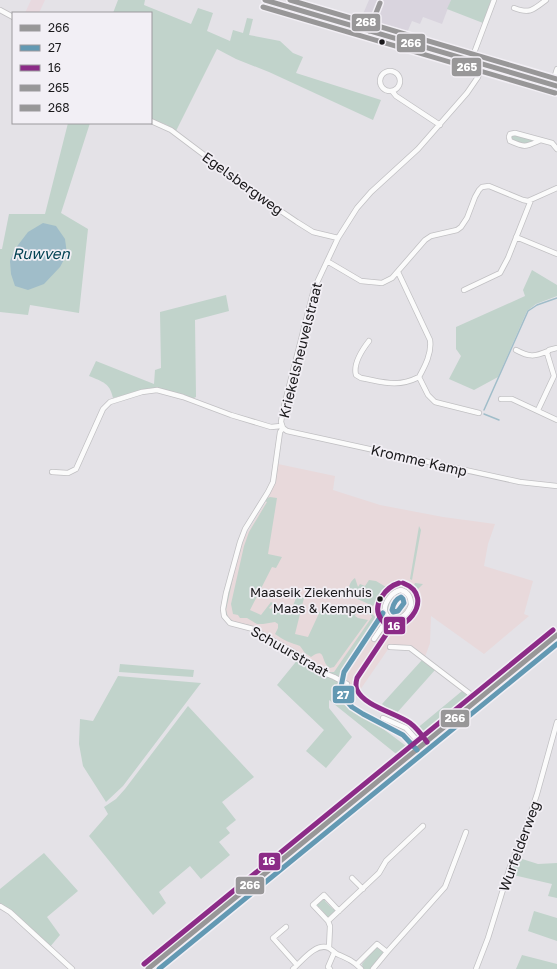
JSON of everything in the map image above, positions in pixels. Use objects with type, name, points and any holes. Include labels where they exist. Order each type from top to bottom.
[{"type":"main road","points":[[265,0],[555,86]]},
{"type":"main road","points":[[148,969],[557,635]]},
{"type":"street","points":[[471,61],[494,0]]},
{"type":"street","points":[[514,8],[529,12],[546,0]]},
{"type":"street","points":[[0,10],[12,16]]},
{"type":"street","name":"Kriekelsheuvelstraat","points":[[282,427],[283,410],[314,289],[338,238],[357,208],[371,192],[418,149],[470,90],[478,77],[482,64]]},
{"type":"street","points":[[555,86],[557,69]]},
{"type":"street","points":[[392,91],[399,86],[400,80],[395,73],[389,72],[381,77],[380,83],[383,89],[392,91],[396,96],[440,125]]},
{"type":"street","name":"Egelsbergweg","points":[[152,121],[171,130],[260,197],[308,229],[338,238]]},
{"type":"street","points":[[541,140],[527,146],[523,146],[510,141],[509,137],[510,134],[515,133],[541,140],[552,143],[557,149]]},
{"type":"street","points":[[327,261],[361,281],[382,283],[388,281],[398,272],[425,240],[431,236],[456,230],[461,227],[467,218],[475,197],[482,187],[489,186],[523,200],[531,200],[557,188]]},
{"type":"street","points":[[464,290],[500,273],[506,263],[531,200]]},
{"type":"street","points":[[516,237],[557,254]]},
{"type":"street","points":[[369,341],[358,361],[355,370],[356,375],[361,378],[396,384],[404,383],[418,377],[430,353],[430,340],[398,272]]},
{"type":"street","points":[[516,350],[527,356],[539,355],[557,348]]},
{"type":"street","points":[[538,410],[554,376],[547,353],[549,350]]},
{"type":"street","points":[[418,377],[428,395],[435,402],[479,414]]},
{"type":"street","name":"Kromme Kamp","points":[[52,472],[68,473],[76,469],[103,409],[110,402],[142,392],[157,390],[183,397],[231,415],[271,427],[282,427],[287,431],[520,482],[557,486]]},
{"type":"street","points":[[501,399],[512,399],[557,420]]},
{"type":"street","name":"Schuurstraat","points":[[282,427],[273,482],[245,530],[240,542],[226,593],[224,616],[230,623],[252,629],[292,651],[324,673],[347,684]]},
{"type":"street","points":[[397,591],[406,593],[411,601],[410,608],[400,619],[395,620],[389,617],[384,610],[386,602],[392,594],[397,591]]},
{"type":"street","points":[[374,639],[389,617]]},
{"type":"street","points":[[390,647],[410,648],[478,700]]},
{"type":"street","points":[[383,718],[406,728],[422,746]]},
{"type":"street","name":"Wurfelderweg","points":[[476,969],[488,938],[510,867],[525,830],[557,722]]},
{"type":"street","points":[[328,921],[379,873],[386,861],[423,826]]},
{"type":"street","points":[[373,969],[444,887],[466,832]]},
{"type":"street","points":[[352,878],[362,889]]},
{"type":"street","points":[[329,948],[330,926],[328,921],[313,905],[324,895],[339,911]]},
{"type":"street","points":[[0,906],[10,912],[72,969]]},
{"type":"street","points":[[286,927],[273,938],[295,967],[317,948],[329,948],[334,953],[357,964],[360,969]]},
{"type":"street","points":[[357,964],[377,944],[387,952]]},
{"type":"street","points":[[330,969],[328,968],[334,953]]},
{"type":"shaded area","points":[[31,0],[45,0],[39,12],[25,12]]},
{"type":"shaded area","points":[[118,0],[145,0],[144,5],[191,24],[198,8],[213,13],[207,31],[230,41],[233,30],[243,33],[247,18],[253,19],[249,35],[280,41],[293,53],[303,57],[296,73],[381,100],[373,120],[269,72],[236,59],[217,49],[176,131],[167,125],[152,119],[152,12],[113,12]]},
{"type":"shaded area","points":[[369,0],[451,0],[442,24],[423,17],[420,24],[412,21],[406,35],[360,21]]},
{"type":"shaded area","points":[[451,0],[491,0],[483,23],[447,9]]},
{"type":"shaded area","points":[[68,124],[90,124],[61,213],[88,229],[79,313],[30,305],[28,315],[0,312],[0,249],[2,249],[9,214],[45,214]]},
{"type":"shaded area","points":[[514,134],[534,140],[525,145],[511,140],[511,135]]},
{"type":"shaded area","points":[[532,270],[557,285],[557,296],[536,304],[527,311],[498,377],[474,390],[449,379],[461,356],[456,349],[456,327],[525,296],[523,290]]},
{"type":"shaded area","points":[[226,295],[229,311],[195,320],[196,397],[192,399],[172,392],[150,388],[113,398],[108,386],[89,376],[96,361],[154,384],[155,370],[161,368],[160,312]]},
{"type":"shaded area","points":[[278,464],[335,476],[333,490],[380,505],[443,517],[495,524],[488,544],[484,566],[533,581],[524,614],[529,616],[484,654],[431,616],[430,643],[425,657],[413,649],[391,645],[360,690],[355,691],[348,684],[327,674],[251,627],[231,622],[225,616],[228,596],[242,541],[266,502],[275,479]]},
{"type":"shaded area","points":[[270,497],[277,498],[268,554],[282,557],[276,568],[272,567],[250,610],[261,615],[271,602],[273,603],[269,608],[271,609],[273,605],[273,609],[278,612],[280,609],[289,615],[297,596],[304,598],[295,634],[308,637],[321,609],[352,616],[357,607],[373,615],[377,620],[377,624],[345,671],[342,678],[325,672],[295,651],[253,627],[231,622],[226,617],[225,608],[240,544],[245,530],[265,499]],"holes":[[[265,501],[267,502],[249,532],[244,546],[231,604],[233,614],[238,615],[240,618],[247,618],[257,624],[275,622],[278,624],[275,634],[300,646],[305,653],[311,657],[319,653],[321,654],[325,663],[330,668],[334,667],[368,620],[355,616],[358,610],[371,615],[372,617],[334,672],[326,672],[302,654],[250,625],[234,622],[228,617],[226,610],[240,546],[248,528]]]},
{"type":"shaded area","points":[[419,526],[421,530],[412,580],[410,579]]},
{"type":"shaded area","points":[[355,578],[358,587],[360,584],[365,586],[369,580],[376,581],[386,587],[373,606],[351,596],[349,586]]},
{"type":"shaded area","points":[[415,583],[423,584],[412,595],[411,591]]},
{"type":"shaded area","points":[[399,593],[404,594],[408,600],[408,603],[404,611],[399,616],[393,618],[387,613],[387,607],[391,599]]},
{"type":"shaded area","points":[[299,658],[341,683],[343,695],[350,704],[406,746],[400,757],[329,700],[329,708],[352,737],[326,768],[306,751],[324,730],[277,685]]},
{"type":"shaded area","points":[[422,660],[435,670],[395,715],[382,704]]},
{"type":"shaded area","points":[[120,664],[194,670],[193,677],[119,672]]},
{"type":"shaded area","points":[[118,676],[201,683],[123,786],[106,802],[83,766],[79,744],[80,719],[93,721]]},
{"type":"shaded area","points":[[462,691],[471,699],[428,733],[419,733],[415,730]]},
{"type":"shaded area","points":[[188,706],[254,777],[222,802],[236,820],[226,828],[230,833],[219,842],[230,855],[201,879],[190,866],[159,892],[166,903],[153,915],[89,836],[108,814],[104,807],[116,799],[125,789]]},
{"type":"shaded area","points":[[44,853],[78,891],[47,917],[60,935],[49,948],[0,905],[0,889]]},
{"type":"shaded area","points":[[516,857],[538,864],[557,863],[557,898],[548,896],[552,884],[509,874]]},
{"type":"shaded area","points":[[325,898],[325,901],[333,909],[335,909],[329,917],[327,917],[319,907],[316,907],[317,903]]},
{"type":"shaded area","points":[[534,911],[557,918],[557,941],[528,931]]},
{"type":"shaded area","points":[[376,947],[379,947],[383,954],[370,969],[363,969],[362,964]]},
{"type":"shaded area","points":[[522,955],[557,964],[557,969],[516,969]]},
{"type":"water","name":"Ruwven","points":[[43,223],[56,226],[65,239],[67,254],[60,267],[44,284],[28,290],[15,286],[11,274],[10,261],[15,249],[28,232]]},
{"type":"waterway","points":[[484,410],[528,311],[537,305],[557,298]]},
{"type":"waterway","points":[[484,414],[499,420]]},
{"type":"transit line","name":"266","points":[[265,0],[557,86]]},
{"type":"transit line","name":"268","points":[[290,0],[557,79]]},
{"type":"transit line","name":"265","points":[[369,31],[380,3]]},
{"type":"transit line","name":"265","points":[[263,7],[555,93]]},
{"type":"transit line","name":"16","points":[[399,583],[389,588],[381,597],[379,603],[378,614],[388,625],[397,626],[405,622],[412,616],[417,607],[418,598],[413,590],[403,583]]},
{"type":"transit line","name":"27","points":[[401,597],[404,603],[398,611],[393,612],[392,610],[394,604],[401,597]]},
{"type":"transit line","name":"27","points":[[383,613],[344,672],[341,687],[344,698],[352,707],[403,735],[417,750]]},
{"type":"transit line","name":"16","points":[[395,621],[357,678],[356,688],[361,696],[373,705],[410,723],[417,729],[427,742]]},
{"type":"transit line","name":"16","points":[[144,964],[553,630]]},
{"type":"transit line","name":"266","points":[[148,969],[557,635]]},
{"type":"transit line","name":"27","points":[[159,969],[557,644]]},
{"type":"place","name":"Maaseik Ziekenhuis Maas & Kempen","points":[[380,599]]}]
